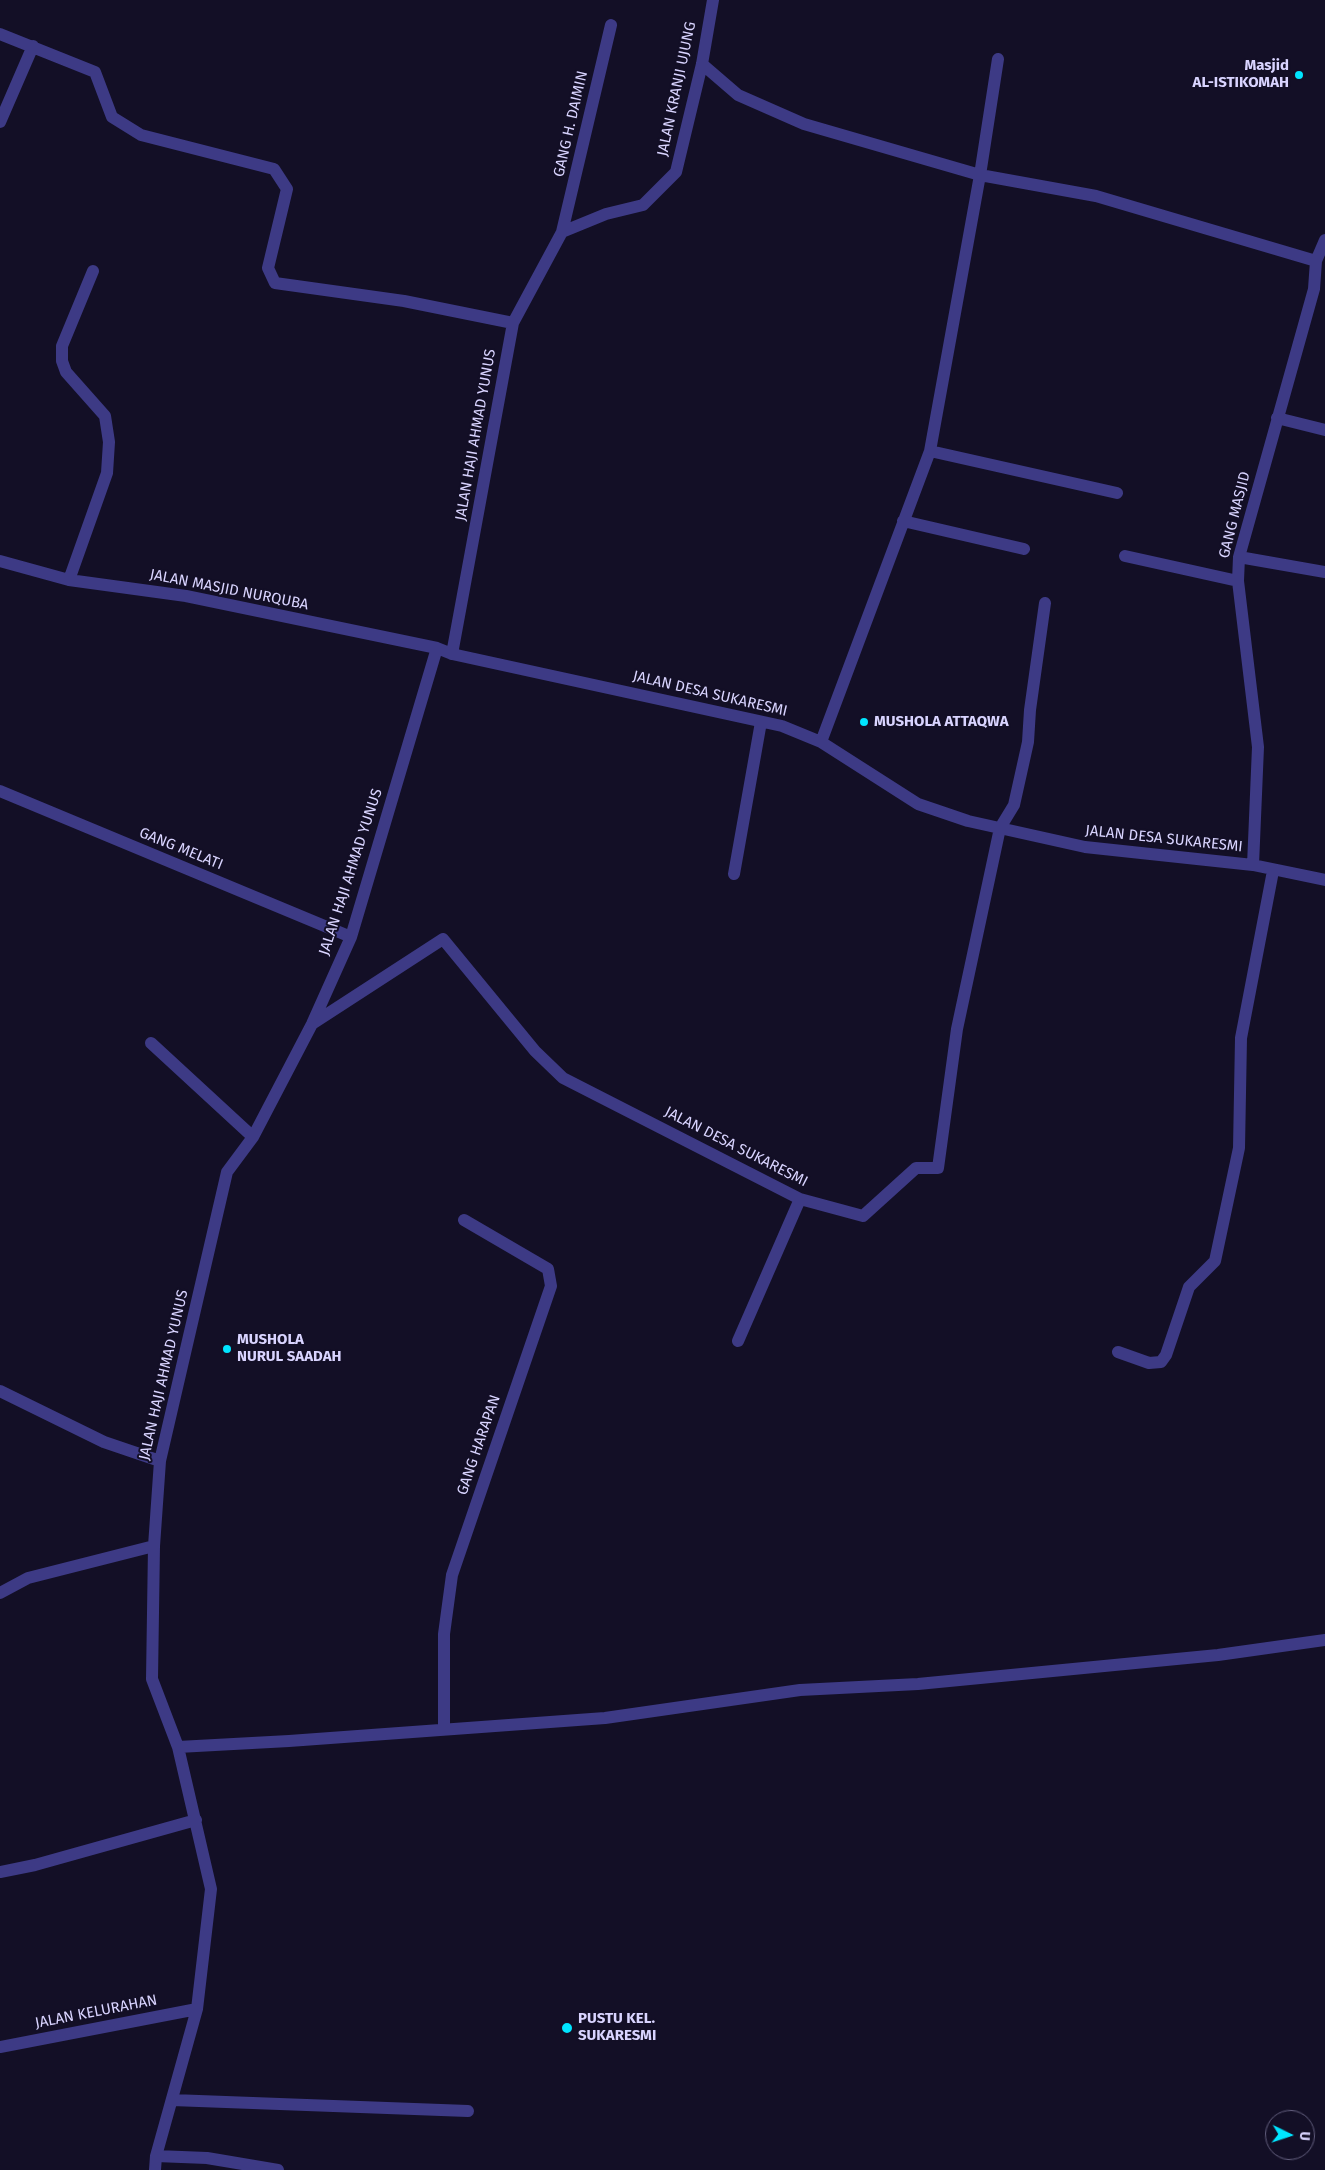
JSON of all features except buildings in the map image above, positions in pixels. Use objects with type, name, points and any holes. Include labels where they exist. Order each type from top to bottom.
[{"type":"street","name":"JALAN KRANJI UJUNG","points":[[562,232],[606,214],[643,205],[676,172],[702,64],[712,0]]},
{"type":"street","name":"GANG H. DAIMIN","points":[[562,232],[611,24]]},
{"type":"street","points":[[0,34],[96,72],[112,117],[141,135],[274,169],[287,189],[268,268],[275,283],[404,301],[513,323]]},
{"type":"street","points":[[0,122],[33,46]]},
{"type":"street","points":[[822,742],[930,451],[980,175],[998,59]]},
{"type":"street","points":[[702,64],[738,95],[804,124],[980,175],[1096,196],[1316,261]]},
{"type":"street","name":"JALAN HAJI AHMAD YUNUS","points":[[452,654],[513,323],[562,232]]},
{"type":"street","name":"GANG MASJID","points":[[1253,865],[1258,746],[1238,581],[1239,557],[1277,418],[1319,290],[1316,261],[1325,240]]},
{"type":"street","points":[[69,580],[107,473],[109,442],[105,416],[66,372],[62,361],[62,346],[93,271]]},
{"type":"street","points":[[1277,418],[1325,430]]},
{"type":"street","points":[[930,451],[1117,493]]},
{"type":"street","points":[[903,521],[1024,549]]},
{"type":"street","points":[[1125,556],[1238,581]]},
{"type":"street","points":[[1239,557],[1325,572]]},
{"type":"street","name":"JALAN MASJID NURQUBA","points":[[0,561],[69,580],[186,596],[437,648],[452,654]]},
{"type":"street","points":[[1000,828],[1014,805],[1028,742],[1030,710],[1045,604]]},
{"type":"street","name":"JALAN HAJI AHMAD YUNUS","points":[[154,2170],[156,2156],[197,2009],[211,1889],[178,1746],[152,1679],[154,1546],[160,1460],[228,1172],[253,1137],[312,1024],[350,937],[437,648]]},
{"type":"street","name":"JALAN DESA SUKARESMI","points":[[452,654],[782,726],[822,742],[918,804],[968,821],[1085,847],[1253,865],[1273,871],[1325,880]]},
{"type":"street","points":[[734,874],[761,722]]},
{"type":"street","name":"GANG MELATI","points":[[0,790],[350,937]]},
{"type":"street","name":"JALAN DESA SUKARESMI","points":[[312,1024],[443,939],[536,1051],[562,1078],[800,1199],[864,1216],[916,1168],[938,1168],[957,1029],[1000,828]]},
{"type":"street","points":[[1118,1352],[1149,1363],[1161,1362],[1166,1355],[1190,1287],[1215,1261],[1239,1148],[1241,1038],[1273,871]]},
{"type":"street","points":[[152,1043],[253,1137]]},
{"type":"street","points":[[738,1341],[800,1199]]},
{"type":"street","name":"GANG HARAPAN","points":[[444,1729],[444,1634],[452,1575],[551,1286],[548,1270],[464,1220]]},
{"type":"street","points":[[0,1391],[104,1442],[160,1460]]},
{"type":"street","points":[[0,1593],[28,1578],[154,1546]]},
{"type":"street","points":[[178,1746],[289,1741],[605,1718],[800,1690],[938,1682],[1218,1655],[1325,1640]]},
{"type":"street","points":[[0,1872],[35,1865],[196,1820]]},
{"type":"street","name":"JALAN KELURAHAN","points":[[0,2047],[197,2009]]},
{"type":"street","points":[[172,2100],[468,2111]]},
{"type":"street","points":[[156,2156],[207,2158],[278,2170]]},
{"type":"place","name":"Masjid AL-ISTIKOMAH","points":[[1299,75]]},
{"type":"place","name":"MUSHOLA ATTAQWA","points":[[864,722]]},
{"type":"place","name":"MUSHOLA NURUL SAADAH","points":[[227,1349]]},
{"type":"place","name":"PUSTU KEL. SUKARESMI","points":[[567,2028]]}]
